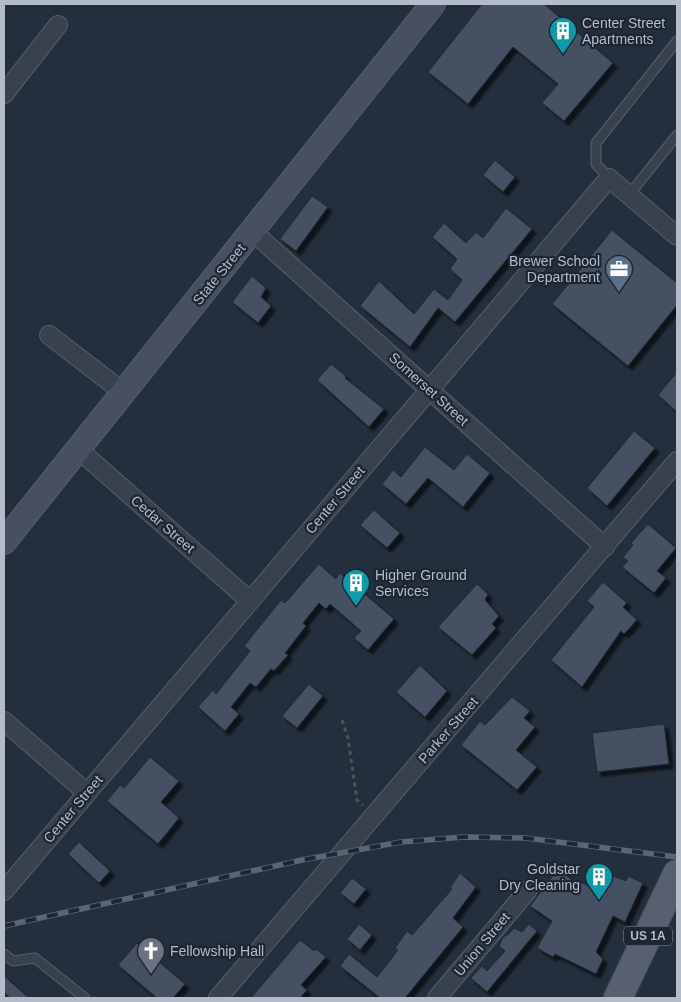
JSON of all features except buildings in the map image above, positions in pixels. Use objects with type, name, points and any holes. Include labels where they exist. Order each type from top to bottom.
[{"type":"main road","name":"State Street","points":[[4,542],[77,448],[253,232],[433,4]]},
{"type":"main road","name":"US 1A","points":[[618,998],[677,874]]},
{"type":"street","points":[[4,94],[58,25]]},
{"type":"street","points":[[609,178],[677,236]]},
{"type":"street","name":"Center Street","points":[[9,882],[87,793],[609,178]]},
{"type":"street","name":"Somerset Street","points":[[253,232],[604,547]]},
{"type":"street","points":[[49,335],[123,392]]},
{"type":"street","name":"Cedar Street","points":[[77,448],[250,600]]},
{"type":"street","name":"Parker Street","points":[[218,998],[677,461]]},
{"type":"street","points":[[4,722],[87,793]]},
{"type":"street","name":"Union Street","points":[[437,998],[528,890]]},
{"type":"lane","points":[[609,178],[596,164],[596,143],[677,41]]},
{"type":"lane","points":[[629,195],[677,135]]},
{"type":"lane","points":[[4,954],[12,961],[35,958],[84,998]]},
{"type":"path","points":[[342,720],[348,738],[357,800],[374,816]]},
{"type":"railway","points":[[4,926],[302,860],[401,842],[464,837],[526,838],[677,857]]},
{"type":"place","name":"Center Street Apartments","points":[[563,55]]},
{"type":"place","name":"Brewer School Department","points":[[619,293]]},
{"type":"place","name":"Higher Ground Services","points":[[356,607]]},
{"type":"place","name":"Goldstar Dry Cleaning","points":[[599,901]]},
{"type":"place","name":"Fellowship Hall","points":[[151,975]]}]
